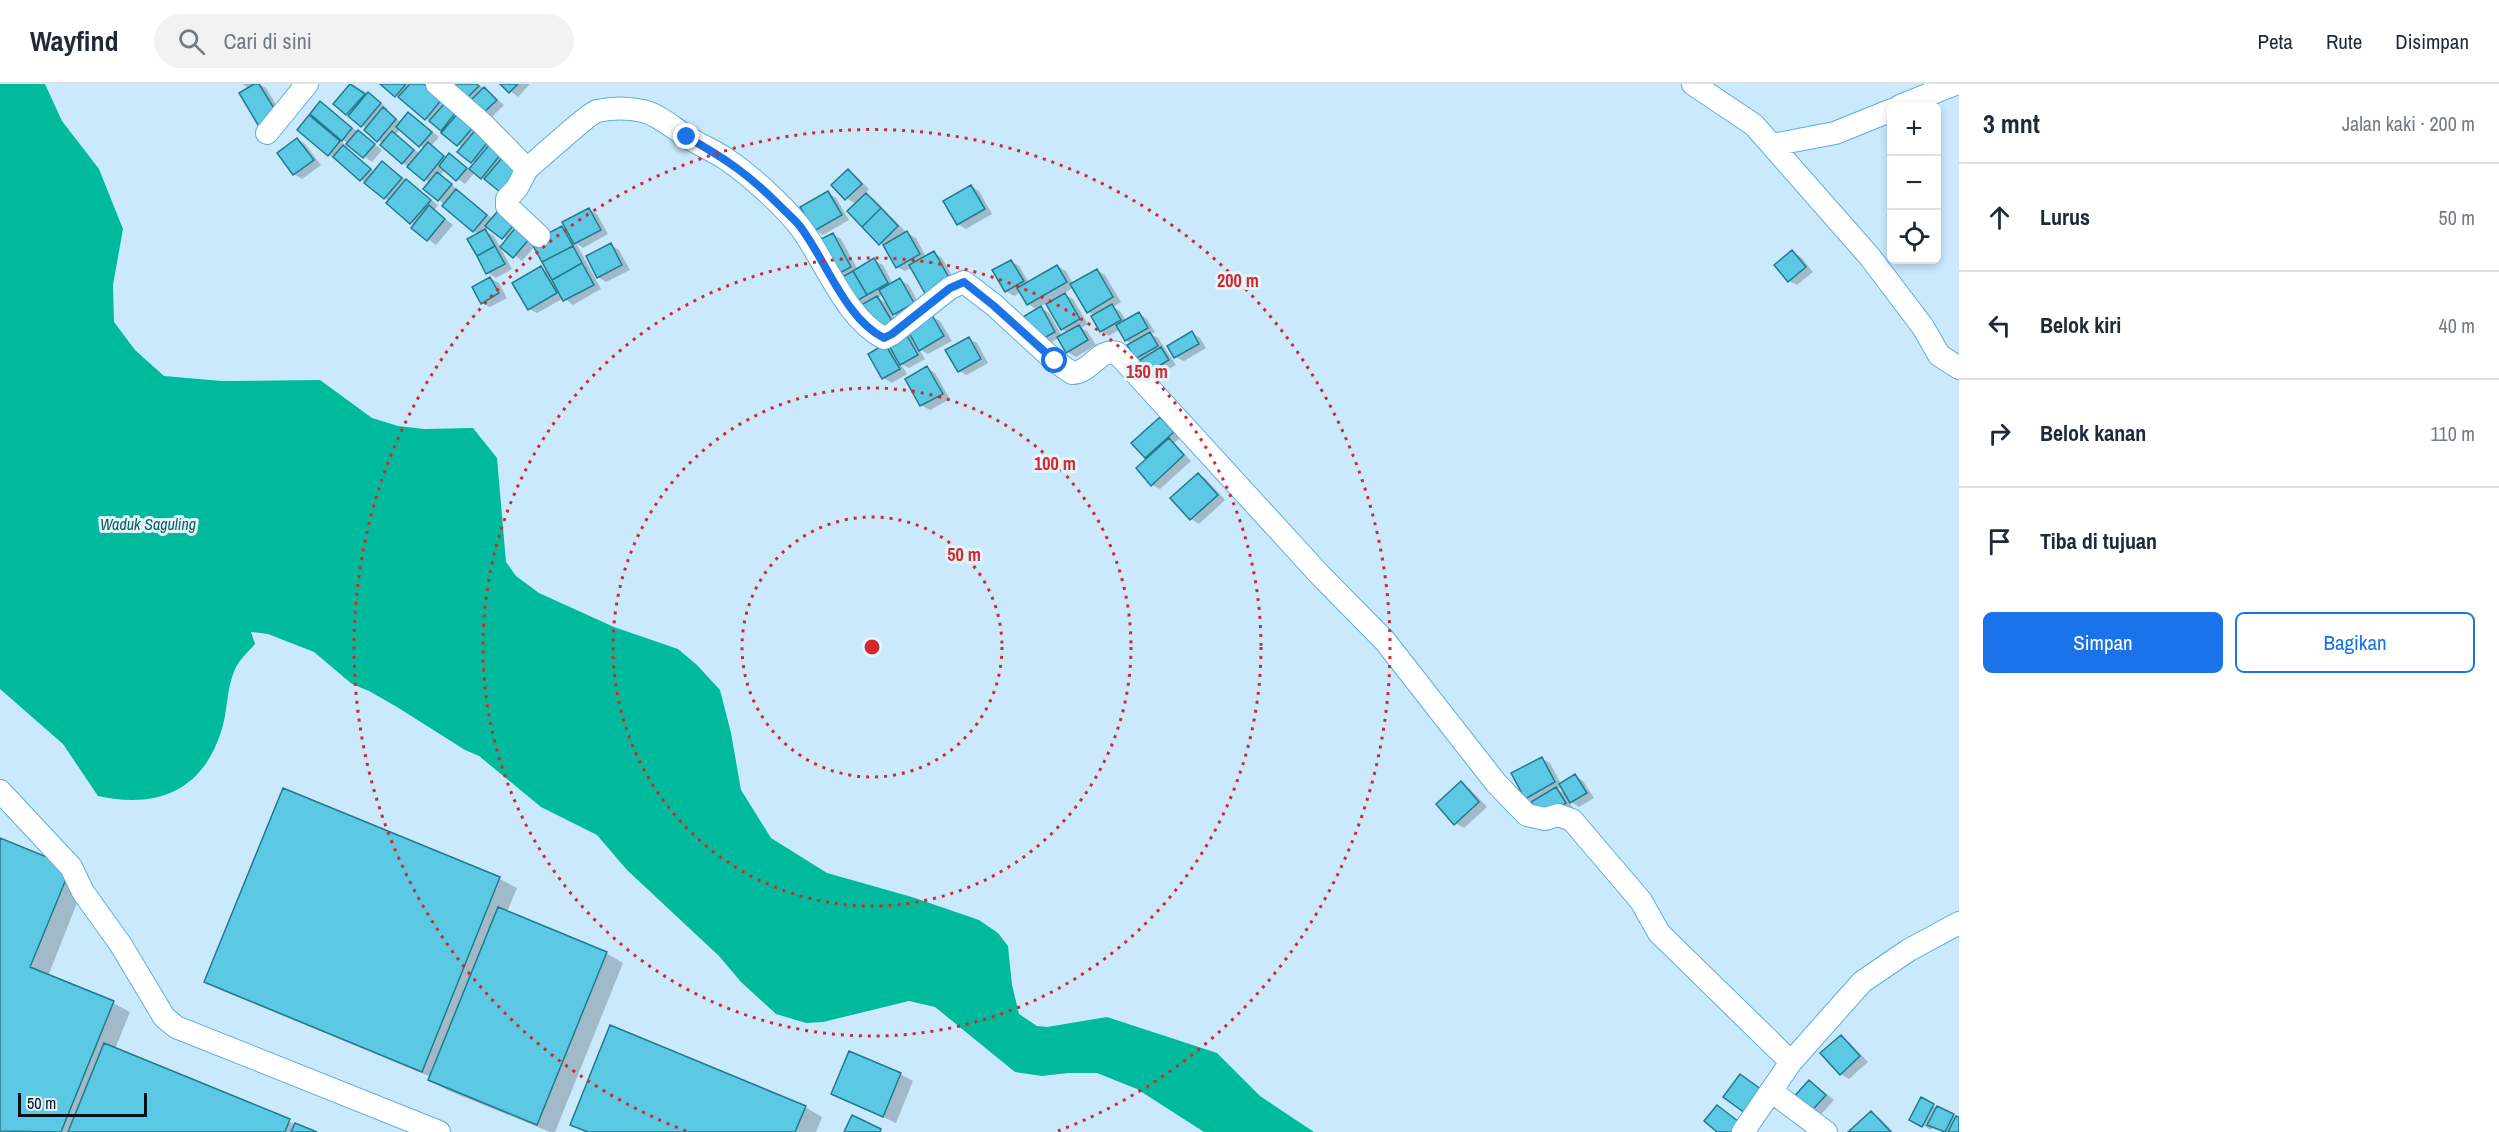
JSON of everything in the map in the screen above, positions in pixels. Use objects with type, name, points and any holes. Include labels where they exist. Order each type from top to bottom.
[{"type":"street","points":[[437,84],[483,124],[527,169]]},
{"type":"street","points":[[1693,84],[1754,125],[1870,257],[1923,327],[1939,355],[1959,368]]},
{"type":"street","points":[[1910,102],[1955,84]]},
{"type":"street","points":[[267,133],[304,85]]},
{"type":"street","points":[[539,236],[507,206],[507,199],[517,188],[527,169],[595,112],[626,109],[645,111],[727,159],[759,184],[797,222],[840,294],[874,334],[884,338],[892,334],[950,288],[964,282],[1072,373],[1084,371],[1104,354],[1118,353],[1320,575],[1385,641],[1504,791],[1527,815],[1536,819],[1558,815],[1572,820],[1641,901],[1659,933],[1791,1062]]},
{"type":"street","points":[[1772,145],[1835,133],[1887,112]]},
{"type":"street","points":[[0,791],[71,867],[83,892],[121,945],[164,1017],[176,1027],[439,1132]]},
{"type":"street","points":[[1743,1132],[1791,1062],[1863,982],[1909,950],[1959,923]]},
{"type":"street","points":[[1772,1091],[1826,1132]]},
{"type":"water","name":"Waduk Saguling","points":[[0,84],[45,84],[62,121],[99,169],[123,229],[113,285],[114,322],[135,350],[164,376],[222,381],[320,380],[372,418],[398,426],[424,429],[473,428],[497,458],[506,562],[516,576],[539,593],[614,627],[678,649],[697,665],[720,690],[731,733],[741,790],[771,838],[827,873],[912,897],[979,920],[998,933],[1008,946],[1012,985],[1019,1014],[1037,1026],[1047,1027],[1107,1017],[1217,1053],[1260,1096],[1314,1132],[1204,1132],[1137,1089],[1097,1073],[1042,1076],[1015,1072],[935,1007],[909,1001],[823,1022],[806,1023],[776,1014],[741,982],[719,956],[627,870],[597,835],[541,807],[479,756],[465,750],[369,691],[352,684],[314,652],[268,634],[251,632],[255,644],[235,669],[221,732],[213,752],[202,769],[189,782],[158,797],[139,800],[98,796],[63,744],[0,689]]},
{"type":"building","points":[[254,84],[259,84],[279,116],[261,130],[239,93]]},
{"type":"building","points":[[350,84],[365,94],[346,115],[333,104]]},
{"type":"building","points":[[380,84],[406,84],[395,97]]},
{"type":"building","points":[[410,84],[424,84],[442,99],[425,120],[398,97]]},
{"type":"building","points":[[449,84],[476,84],[479,86],[465,100]]},
{"type":"building","points":[[500,84],[518,84],[509,93]]},
{"type":"building","points":[[484,87],[497,100],[481,115],[468,103]]},
{"type":"building","points":[[368,92],[381,103],[361,127],[348,116]]},
{"type":"building","points":[[320,101],[352,128],[342,141],[310,114]]},
{"type":"building","points":[[445,103],[456,112],[441,131],[429,121]]},
{"type":"building","points":[[383,107],[396,119],[377,142],[364,130]]},
{"type":"building","points":[[408,112],[432,132],[419,147],[396,127]]},
{"type":"building","points":[[459,112],[475,125],[457,146],[441,133]]},
{"type":"building","points":[[309,115],[340,141],[328,156],[297,130]]},
{"type":"building","points":[[478,127],[491,138],[471,163],[457,152]]},
{"type":"building","points":[[358,130],[375,144],[363,158],[346,144]]},
{"type":"building","points":[[392,131],[414,150],[402,164],[380,145]]},
{"type":"building","points":[[297,138],[314,160],[293,175],[277,153]]},
{"type":"building","points":[[428,142],[444,156],[424,181],[407,167]]},
{"type":"building","points":[[490,144],[501,154],[481,179],[469,169]]},
{"type":"building","points":[[343,145],[371,169],[360,181],[333,157]]},
{"type":"building","points":[[449,153],[467,168],[456,181],[439,166]]},
{"type":"building","points":[[502,158],[523,175],[505,196],[484,179]]},
{"type":"building","points":[[382,161],[402,178],[384,199],[364,183]]},
{"type":"building","points":[[848,169],[862,184],[845,200],[831,185]]},
{"type":"building","points":[[437,172],[452,184],[438,201],[423,189]]},
{"type":"building","points":[[406,179],[431,200],[410,224],[386,203]]},
{"type":"building","points":[[971,185],[985,209],[957,225],[943,201]]},
{"type":"building","points":[[456,189],[487,215],[473,232],[442,206]]},
{"type":"building","points":[[828,191],[842,215],[814,231],[800,207]]},
{"type":"building","points":[[866,193],[881,208],[862,227],[847,211]]},
{"type":"building","points":[[429,205],[445,219],[427,241],[411,228]]},
{"type":"building","points":[[502,206],[518,220],[502,239],[485,226]]},
{"type":"building","points":[[589,208],[601,230],[574,244],[562,222]]},
{"type":"building","points":[[881,208],[898,226],[879,245],[862,227]]},
{"type":"building","points":[[517,226],[530,238],[513,258],[500,247]]},
{"type":"building","points":[[562,226],[573,246],[542,262],[531,242]]},
{"type":"building","points":[[485,229],[495,246],[477,256],[467,239]]},
{"type":"building","points":[[907,231],[920,254],[896,268],[883,245]]},
{"type":"building","points":[[833,233],[851,267],[838,274],[819,240]]},
{"type":"building","points":[[611,243],[622,265],[597,278],[586,256]]},
{"type":"building","points":[[495,246],[505,264],[486,274],[477,256]]},
{"type":"building","points":[[573,246],[582,263],[552,280],[542,262]]},
{"type":"building","points":[[1792,250],[1806,267],[1788,282],[1774,265]]},
{"type":"building","points":[[934,251],[952,283],[927,297],[909,265]]},
{"type":"building","points":[[874,258],[888,283],[867,295],[853,271]]},
{"type":"building","points":[[1011,260],[1024,281],[1005,292],[992,270]]},
{"type":"building","points":[[582,263],[594,285],[563,301],[552,280]]},
{"type":"building","points":[[1057,265],[1067,282],[1027,305],[1017,288]]},
{"type":"building","points":[[541,266],[557,293],[528,310],[512,283]]},
{"type":"building","points":[[1097,269],[1113,297],[1087,313],[1070,284]]},
{"type":"building","points":[[853,271],[867,295],[855,302],[842,277]]},
{"type":"building","points":[[490,277],[499,293],[481,304],[472,287]]},
{"type":"building","points":[[900,278],[914,303],[893,315],[879,290]]},
{"type":"building","points":[[1065,293],[1080,319],[1061,330],[1046,304]]},
{"type":"building","points":[[877,296],[892,321],[875,331],[861,305]]},
{"type":"building","points":[[1112,304],[1121,320],[1100,332],[1091,316]]},
{"type":"building","points":[[1041,306],[1055,332],[1037,342],[1023,317]]},
{"type":"building","points":[[1139,312],[1148,328],[1125,341],[1116,325]]},
{"type":"building","points":[[932,315],[944,336],[919,351],[907,329]]},
{"type":"building","points":[[1079,325],[1088,340],[1066,353],[1057,337]]},
{"type":"building","points":[[1192,331],[1199,344],[1174,358],[1167,346]]},
{"type":"building","points":[[905,332],[918,355],[900,365],[887,342]]},
{"type":"building","points":[[1150,332],[1158,346],[1135,359],[1127,345]]},
{"type":"building","points":[[969,337],[981,359],[958,372],[945,350]]},
{"type":"building","points":[[885,344],[900,369],[882,379],[868,354]]},
{"type":"building","points":[[1161,347],[1169,360],[1147,373],[1140,360]]},
{"type":"building","points":[[927,366],[943,394],[920,406],[905,379]]},
{"type":"building","points":[[1160,417],[1174,432],[1145,458],[1131,443]]},
{"type":"building","points":[[1169,438],[1184,455],[1151,486],[1136,468]]},
{"type":"building","points":[[1198,473],[1218,495],[1190,520],[1170,498]]},
{"type":"building","points":[[1542,757],[1555,782],[1525,799],[1511,773]]},
{"type":"building","points":[[1575,774],[1587,793],[1570,803],[1559,784]]},
{"type":"building","points":[[1461,781],[1479,802],[1454,825],[1436,804]]},
{"type":"building","points":[[1556,787],[1566,803],[1541,818],[1531,802]]},
{"type":"building","points":[[283,788],[500,877],[422,1072],[204,982]]},
{"type":"building","points":[[0,838],[71,867],[30,967],[114,1001],[61,1132],[0,1131]]},
{"type":"building","points":[[498,907],[607,952],[537,1125],[428,1080]]},
{"type":"building","points":[[610,1025],[806,1106],[795,1132],[588,1132],[570,1125]]},
{"type":"building","points":[[1841,1035],[1860,1056],[1840,1075],[1820,1053]]},
{"type":"building","points":[[104,1043],[290,1119],[285,1132],[68,1132]]},
{"type":"building","points":[[849,1051],[901,1073],[883,1117],[831,1094]]},
{"type":"building","points":[[1740,1074],[1766,1093],[1749,1116],[1723,1097]]},
{"type":"building","points":[[1809,1080],[1826,1095],[1807,1116],[1790,1101]]},
{"type":"building","points":[[1921,1097],[1934,1104],[1922,1127],[1909,1120]]},
{"type":"building","points":[[1717,1105],[1743,1125],[1737,1132],[1717,1132],[1704,1121]]},
{"type":"building","points":[[1937,1106],[1954,1114],[1945,1132],[1927,1125]]},
{"type":"building","points":[[1871,1111],[1891,1132],[1848,1132]]},
{"type":"building","points":[[852,1115],[881,1129],[880,1132],[844,1132]]},
{"type":"building","points":[[1956,1116],[1959,1117],[1959,1132],[1948,1132]]},
{"type":"building","points":[[295,1123],[317,1132],[291,1132]]},
{"type":"route","points":[[687,137],[727,159],[759,184],[797,222],[840,294],[874,334],[884,338],[892,334],[926,310],[934,300],[950,288],[964,282],[970,284],[1055,361]]}]
